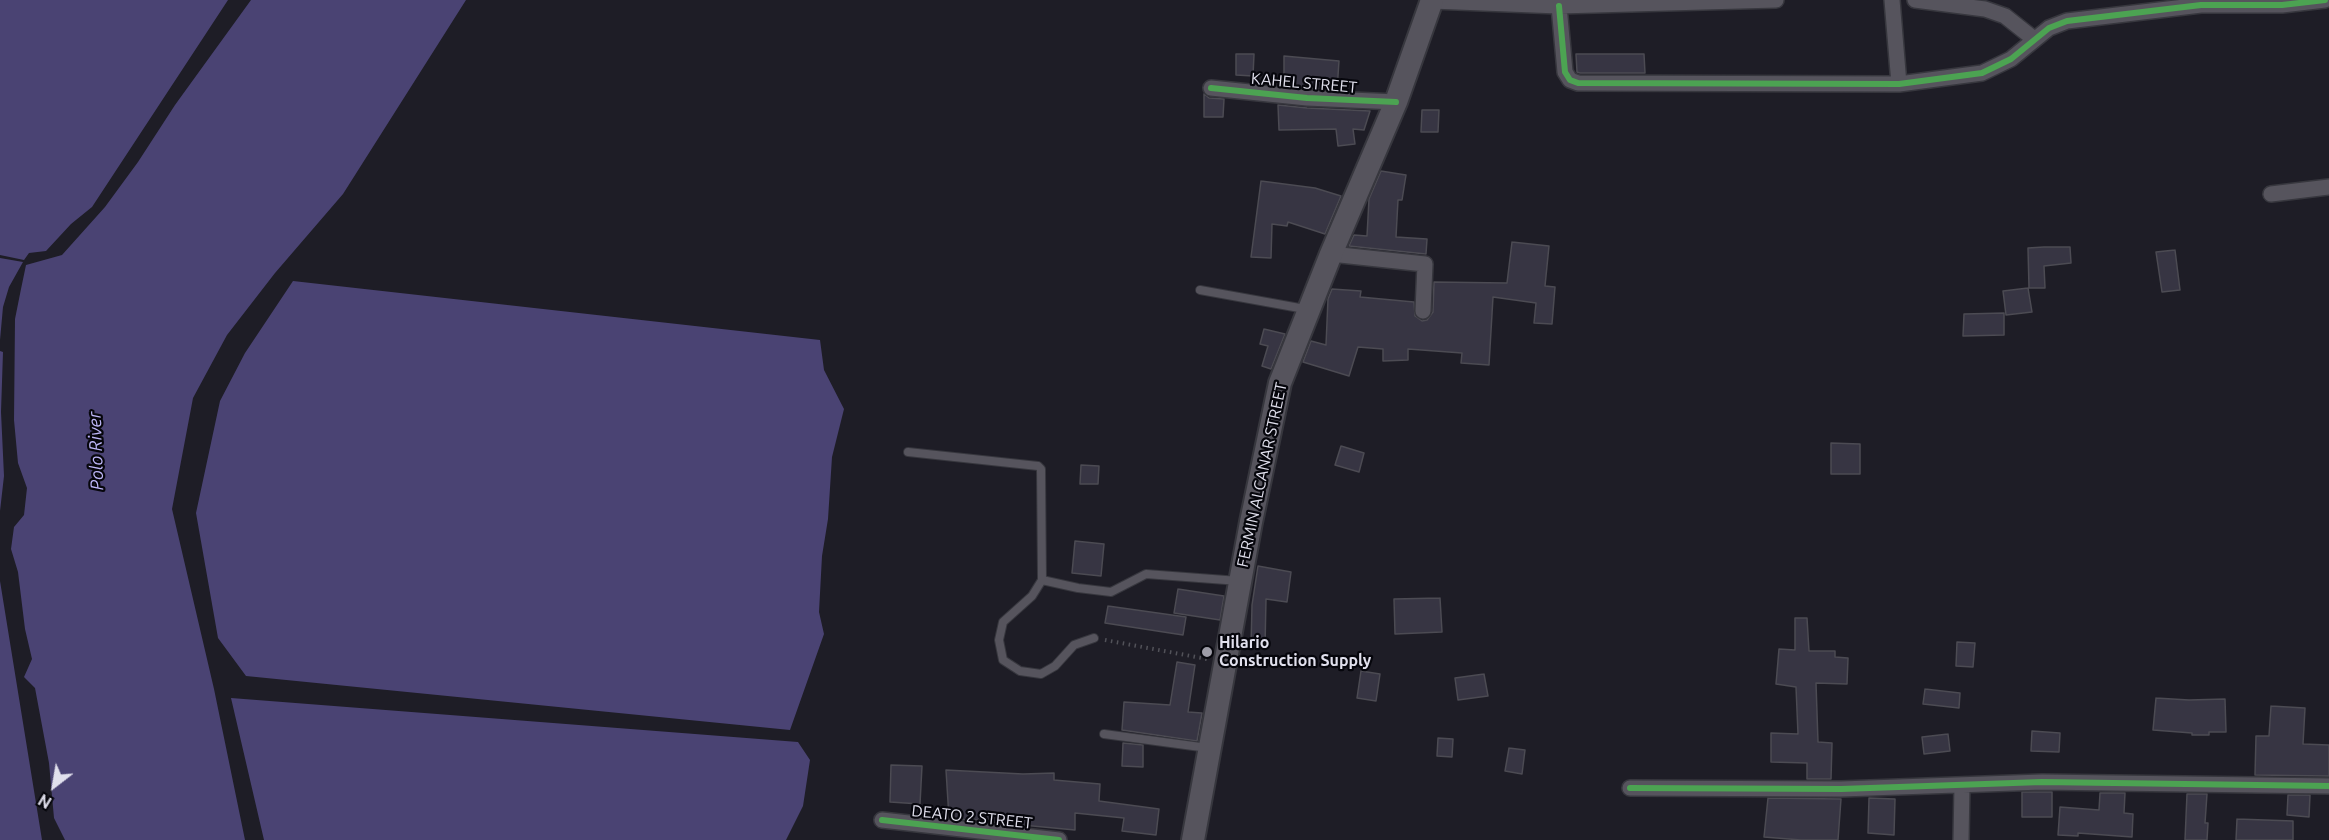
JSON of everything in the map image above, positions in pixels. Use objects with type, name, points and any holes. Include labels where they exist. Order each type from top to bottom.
[{"type":"main road","name":"FERMIN ALCANAR STREET","points":[[1193,840],[1240,581],[1280,383],[1331,254],[1396,102],[1432,1]]},
{"type":"street","points":[[1432,1],[1559,6],[1776,0]]},
{"type":"street","points":[[1892,0],[1899,84]]},
{"type":"street","points":[[1915,0],[1985,9],[2005,16],[2034,39]]},
{"type":"street","points":[[1559,6],[1565,72],[1570,80],[1578,83],[1899,84],[1982,73],[2011,59],[2049,28],[2067,21],[2115,14],[2158,12],[2201,5],[2282,5],[2325,0]]},
{"type":"street","name":"KAHEL STREET","points":[[1211,88],[1307,98],[1396,102]]},
{"type":"street","points":[[2271,194],[2329,187]]},
{"type":"street","points":[[1331,254],[1425,264],[1423,311]]},
{"type":"street","points":[[1630,788],[1841,789],[2042,782],[2329,786]]},
{"type":"street","points":[[1961,840],[1962,785]]},
{"type":"street","name":"DEATO 2 STREET","points":[[882,820],[1059,840]]},
{"type":"lane","points":[[1200,290],[1309,310]]},
{"type":"lane","points":[[908,452],[1038,466],[1041,469],[1042,580],[1032,596],[1004,622],[999,640],[1003,660],[1020,671],[1041,674],[1055,666],[1074,645],[1094,638]]},
{"type":"lane","points":[[1042,580],[1111,592],[1146,574],[1240,581]]},
{"type":"lane","points":[[1104,734],[1210,748]]},
{"type":"path","points":[[1094,638],[1225,663]]},
{"type":"water","points":[[0,0],[228,0],[92,207],[71,224],[46,251],[29,253],[24,260],[0,255]]},
{"type":"water","name":"Polo River","points":[[251,0],[466,0],[343,194],[275,273],[227,335],[193,398],[172,509],[214,689],[245,840],[65,840],[54,818],[49,763],[35,688],[24,677],[32,659],[25,629],[18,572],[11,549],[14,527],[24,515],[27,488],[18,463],[14,420],[15,319],[26,265],[62,255],[105,207]]},
{"type":"water","points":[[0,258],[23,262],[9,287],[3,307],[0,340]]},
{"type":"water","points":[[293,281],[820,340],[824,370],[844,409],[832,457],[828,519],[822,556],[819,612],[824,634],[790,730],[246,676],[218,638],[196,513],[220,401],[245,353]]},
{"type":"water","points":[[0,351],[3,352],[1,412],[4,476],[0,511]]},
{"type":"water","points":[[0,581],[42,840],[0,840]]},
{"type":"water","points":[[231,698],[798,742],[810,760],[803,806],[786,840],[264,840]]},
{"type":"building","points":[[1236,54],[1254,54],[1253,76],[1236,75]]},
{"type":"building","points":[[1576,54],[1644,54],[1645,73],[1580,73],[1577,72]]},
{"type":"building","points":[[1284,56],[1339,61],[1337,90],[1284,86]]},
{"type":"building","points":[[1204,94],[1209,98],[1224,99],[1223,117],[1204,117]]},
{"type":"building","points":[[1278,105],[1370,111],[1364,130],[1353,129],[1355,144],[1338,146],[1336,129],[1279,130]]},
{"type":"building","points":[[1422,110],[1439,110],[1438,132],[1421,132]]},
{"type":"building","points":[[1381,171],[1406,175],[1402,200],[1398,200],[1396,237],[1427,239],[1426,254],[1349,246],[1354,235],[1367,236],[1369,199]]},
{"type":"building","points":[[1261,181],[1315,188],[1341,196],[1325,234],[1288,222],[1287,226],[1272,224],[1271,258],[1251,257]]},
{"type":"building","points":[[1512,242],[1549,246],[1545,286],[1555,287],[1552,324],[1534,323],[1536,303],[1493,297],[1489,365],[1461,363],[1462,353],[1408,349],[1408,360],[1383,361],[1383,349],[1358,347],[1349,376],[1303,362],[1311,341],[1326,345],[1328,299],[1332,289],[1361,291],[1360,297],[1414,302],[1415,316],[1422,321],[1427,320],[1433,312],[1434,282],[1507,283]]},
{"type":"building","points":[[2070,247],[2071,263],[2044,266],[2045,288],[2029,288],[2028,248]]},
{"type":"building","points":[[2175,250],[2180,290],[2162,292],[2156,252]]},
{"type":"building","points":[[2028,288],[2032,312],[2006,315],[2003,291]]},
{"type":"building","points":[[2004,313],[2004,335],[1963,336],[1964,314]]},
{"type":"building","points":[[1264,329],[1285,334],[1271,369],[1262,366],[1268,346],[1260,344]]},
{"type":"building","points":[[1831,443],[1860,444],[1860,474],[1831,474]]},
{"type":"building","points":[[1341,446],[1364,453],[1359,472],[1335,465]]},
{"type":"building","points":[[1081,465],[1099,466],[1098,484],[1080,484]]},
{"type":"building","points":[[1075,541],[1104,544],[1101,576],[1072,573]]},
{"type":"building","points":[[1258,566],[1291,572],[1287,602],[1266,599],[1265,647],[1251,647],[1252,605]]},
{"type":"building","points":[[1178,589],[1224,596],[1220,620],[1174,613]]},
{"type":"building","points":[[1440,598],[1442,632],[1395,634],[1394,599]]},
{"type":"building","points":[[1108,606],[1186,617],[1183,635],[1105,623]]},
{"type":"building","points":[[1795,618],[1807,618],[1809,651],[1835,651],[1835,657],[1848,658],[1847,684],[1816,683],[1818,742],[1832,743],[1831,779],[1807,779],[1807,763],[1771,762],[1771,733],[1798,734],[1796,687],[1776,684],[1779,649],[1795,650]]},
{"type":"building","points":[[1957,642],[1975,643],[1973,667],[1956,666]]},
{"type":"building","points":[[1177,662],[1195,665],[1188,712],[1202,713],[1197,741],[1122,730],[1124,702],[1170,705]]},
{"type":"building","points":[[1361,671],[1380,674],[1376,701],[1357,698]]},
{"type":"building","points":[[1484,674],[1488,696],[1458,700],[1455,678]]},
{"type":"building","points":[[1925,689],[1960,693],[1959,708],[1923,704]]},
{"type":"building","points":[[2156,698],[2225,699],[2226,732],[2192,735],[2192,733],[2153,730]]},
{"type":"building","points":[[2271,706],[2305,708],[2303,744],[2329,745],[2329,776],[2255,775],[2256,736],[2269,736]]},
{"type":"building","points":[[2032,731],[2060,733],[2059,752],[2031,751]]},
{"type":"building","points":[[1948,734],[1950,751],[1924,754],[1922,737]]},
{"type":"building","points":[[1438,738],[1453,739],[1452,757],[1437,756]]},
{"type":"building","points":[[1123,743],[1143,745],[1143,767],[1122,766]]},
{"type":"building","points":[[1509,748],[1525,750],[1522,774],[1505,771]]},
{"type":"building","points":[[891,765],[922,766],[920,804],[890,802]]},
{"type":"building","points":[[946,770],[1023,774],[1054,773],[1054,780],[1100,784],[1099,801],[1159,809],[1156,835],[1122,831],[1124,818],[1075,813],[1075,830],[990,822],[990,819],[949,818]]},
{"type":"building","points":[[2022,792],[2052,792],[2052,817],[2022,817]]},
{"type":"building","points":[[2100,793],[2125,793],[2124,813],[2133,814],[2132,837],[2078,833],[2078,836],[2058,835],[2060,807],[2099,810]]},
{"type":"building","points":[[2187,794],[2207,794],[2205,823],[2208,823],[2207,840],[2185,840]]},
{"type":"building","points":[[2288,795],[2310,795],[2309,817],[2287,815]]},
{"type":"building","points":[[1768,798],[1841,799],[1838,840],[1764,837]]},
{"type":"building","points":[[1869,798],[1895,799],[1894,835],[1868,833]]},
{"type":"building","points":[[2237,819],[2293,821],[2293,840],[2236,840]]},
{"type":"cycle path","points":[[1559,6],[1565,72],[1570,80],[1578,83],[1899,84],[1982,73],[2011,59],[2049,28],[2067,21],[2201,5],[2282,5],[2325,0]]},
{"type":"cycle path","points":[[1211,88],[1307,98],[1396,102]]},
{"type":"cycle path","points":[[1630,788],[1841,789],[2042,782],[2329,786]]},
{"type":"cycle path","points":[[882,820],[1059,840]]},
{"type":"place","name":"Hilario Construction Supply","points":[[1207,652]]}]
